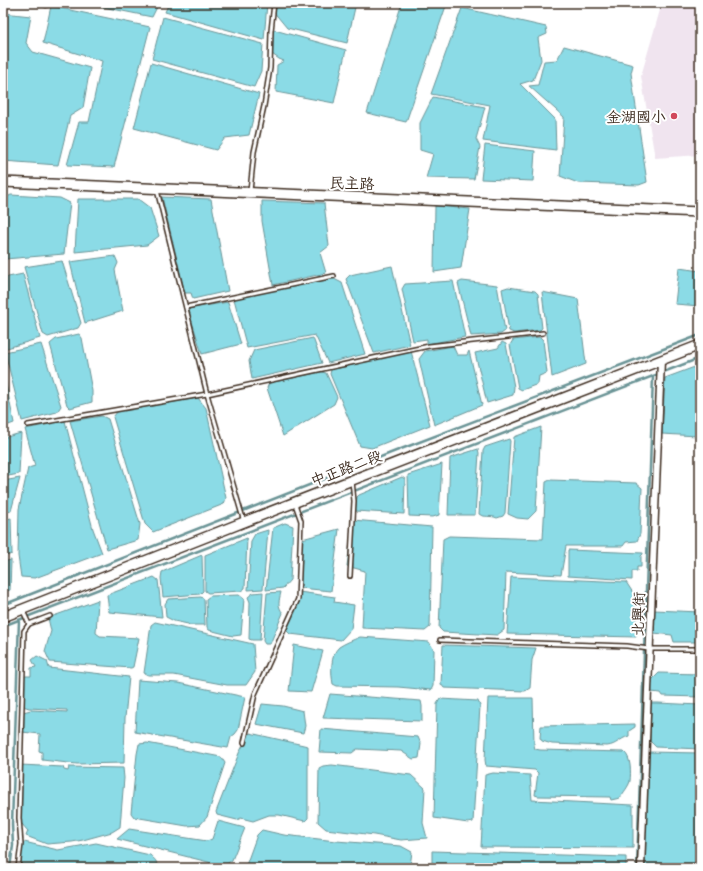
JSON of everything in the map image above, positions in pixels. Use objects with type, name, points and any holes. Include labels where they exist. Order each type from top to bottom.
[{"type":"main road","name":"民主路","points":[[3,182],[700,212]]},
{"type":"main road","name":"中正路二段","points":[[3,617],[700,345]]},
{"type":"street","name":"北興街","points":[[641,868],[661,360]]},
{"type":"lane","points":[[250,193],[254,152],[264,106],[270,68],[271,31],[274,3]]},
{"type":"lane","points":[[157,189],[207,394],[244,522]]},
{"type":"lane","points":[[186,307],[334,276]]},
{"type":"lane","points":[[28,425],[207,394],[429,346],[543,333]]},
{"type":"lane","points":[[350,576],[354,501],[352,481]]},
{"type":"lane","points":[[244,743],[255,694],[298,598],[301,521],[295,503]]},
{"type":"lane","points":[[22,610],[29,624]]},
{"type":"lane","points":[[18,868],[21,844],[19,818],[24,631],[29,624],[50,616]]},
{"type":"lane","points":[[440,640],[627,646],[649,649],[700,649]]},
{"type":"shaded area","name":"金湖國小","points":[[662,3],[700,3],[700,155],[655,158],[641,76]]},
{"type":"water","points":[[83,3],[159,3],[152,17]]},
{"type":"water","points":[[169,3],[267,3],[264,40],[165,12]]},
{"type":"water","points":[[275,3],[356,3],[347,43],[287,28],[273,11]]},
{"type":"water","points":[[402,3],[447,3],[406,122],[367,113]]},
{"type":"water","points":[[51,6],[150,27],[114,167],[67,165],[79,122],[89,122],[102,61],[43,43]]},
{"type":"water","points":[[462,8],[546,27],[547,34],[538,38],[541,60],[533,80],[520,84],[555,119],[556,150],[483,141],[490,105],[431,94]]},
{"type":"water","points":[[3,13],[31,16],[26,43],[33,52],[90,68],[83,108],[70,116],[58,165],[3,161]]},
{"type":"water","points":[[163,17],[263,44],[261,71],[254,87],[152,59]]},
{"type":"water","points":[[271,29],[346,50],[334,103],[276,92],[277,65],[284,61],[272,54]]},
{"type":"water","points":[[564,46],[633,65],[631,73],[647,182],[639,185],[578,183],[560,176],[564,117],[529,86],[538,85],[544,61],[557,60]]},
{"type":"water","points":[[151,63],[259,94],[249,135],[225,138],[216,150],[134,128]]},
{"type":"water","points":[[433,97],[485,107],[476,139],[480,147],[474,179],[426,178],[433,154],[420,150],[420,123]]},
{"type":"water","points":[[485,145],[535,151],[533,181],[481,179]]},
{"type":"water","points":[[11,195],[60,198],[70,203],[64,254],[5,259],[3,257],[3,199]]},
{"type":"water","points":[[162,197],[211,199],[228,291],[193,299],[191,293],[185,293]]},
{"type":"water","points":[[78,199],[138,199],[150,208],[159,236],[147,245],[75,252]]},
{"type":"water","points":[[262,201],[324,203],[329,246],[320,253],[326,273],[273,285],[262,221]]},
{"type":"water","points":[[435,206],[470,209],[461,268],[434,272]]},
{"type":"water","points":[[115,256],[118,263],[115,270],[123,311],[85,323],[70,262]]},
{"type":"water","points":[[62,261],[81,323],[78,328],[48,337],[43,334],[24,267]]},
{"type":"water","points":[[392,266],[410,345],[374,353],[346,279],[350,275]]},
{"type":"water","points":[[679,268],[700,271],[700,306],[675,304]]},
{"type":"water","points":[[23,274],[40,338],[4,349],[3,278]]},
{"type":"water","points":[[332,278],[342,283],[365,354],[328,363],[315,335],[247,348],[234,299]]},
{"type":"water","points":[[453,281],[465,337],[427,344],[427,339],[413,341],[402,289],[405,284]]},
{"type":"water","points":[[462,281],[497,285],[505,331],[501,334],[471,336],[458,283]]},
{"type":"water","points":[[508,287],[535,291],[538,294],[542,328],[540,330],[514,333],[509,331],[502,289]]},
{"type":"water","points":[[542,292],[578,299],[586,364],[552,377]]},
{"type":"water","points":[[228,302],[241,344],[202,354],[188,309]]},
{"type":"water","points":[[79,334],[82,338],[92,391],[92,402],[70,408],[67,405],[50,344],[56,339]]},
{"type":"water","points":[[540,337],[543,340],[547,373],[539,376],[538,384],[522,390],[518,388],[510,345],[513,340]]},
{"type":"water","points":[[313,338],[322,363],[252,379],[249,361],[254,350]]},
{"type":"water","points":[[502,342],[506,344],[514,387],[513,395],[487,403],[475,353],[498,348]]},
{"type":"water","points":[[41,344],[61,406],[57,412],[22,421],[5,352]]},
{"type":"water","points":[[453,346],[457,355],[467,355],[469,351],[482,405],[434,425],[419,359],[425,351]]},
{"type":"water","points":[[411,351],[430,425],[372,448],[360,446],[330,374],[331,370]]},
{"type":"water","points":[[700,365],[700,439],[697,436],[662,434],[665,378]]},
{"type":"water","points":[[3,369],[14,423],[3,427]]},
{"type":"water","points":[[321,372],[326,373],[337,397],[334,404],[283,436],[267,388],[269,383]]},
{"type":"water","points":[[198,398],[206,408],[226,498],[224,504],[153,532],[145,524],[113,417],[118,411]]},
{"type":"water","points":[[102,416],[108,419],[140,524],[138,540],[107,549],[70,421]]},
{"type":"water","points":[[65,421],[93,529],[102,553],[35,578],[21,577],[18,556],[19,509],[28,468],[35,466],[25,429]]},
{"type":"water","points":[[541,427],[536,511],[528,519],[517,518],[508,514],[514,437]]},
{"type":"water","points":[[21,433],[19,474],[3,477],[3,438]]},
{"type":"water","points":[[509,439],[505,513],[503,516],[497,518],[481,515],[479,514],[483,451],[485,447]]},
{"type":"water","points":[[478,449],[475,515],[448,515],[450,458]]},
{"type":"water","points":[[442,464],[439,515],[433,517],[409,516],[408,475]]},
{"type":"water","points":[[402,477],[405,479],[404,514],[355,511],[357,497],[359,495]]},
{"type":"water","points":[[20,478],[11,511],[3,513],[3,481]]},
{"type":"water","points":[[550,480],[636,483],[642,488],[640,534],[637,541],[626,542],[623,546],[566,546],[561,575],[506,572],[504,630],[497,635],[443,632],[439,628],[443,539],[449,536],[543,539],[546,482]]},
{"type":"water","points":[[11,518],[12,554],[3,557],[3,520]]},
{"type":"water","points":[[353,520],[432,527],[430,627],[425,631],[362,628],[365,571],[347,566]]},
{"type":"water","points":[[285,523],[293,526],[290,580],[283,588],[266,590],[273,528]]},
{"type":"water","points":[[339,529],[331,591],[300,588],[302,539]]},
{"type":"water","points":[[268,530],[263,589],[248,590],[251,541],[255,534]]},
{"type":"water","points":[[247,538],[245,588],[241,591],[208,593],[205,591],[205,555]]},
{"type":"water","points":[[568,550],[643,554],[641,556],[641,567],[637,567],[637,571],[632,571],[632,580],[568,576]]},
{"type":"water","points":[[202,555],[203,591],[200,594],[163,597],[161,578],[162,572]]},
{"type":"water","points":[[11,560],[10,590],[3,592],[3,562]]},
{"type":"water","points":[[154,577],[158,580],[162,617],[109,612],[107,595]]},
{"type":"water","points":[[511,577],[626,582],[637,599],[636,637],[507,634]]},
{"type":"water","points":[[263,592],[260,640],[252,640],[249,639],[250,602],[248,597],[253,593]]},
{"type":"water","points":[[281,592],[279,606],[283,613],[270,644],[265,644],[263,641],[267,593]]},
{"type":"water","points":[[299,592],[335,597],[334,602],[354,605],[351,629],[341,640],[290,634],[286,630],[286,625]]},
{"type":"water","points":[[239,595],[244,599],[241,635],[233,636],[209,630],[207,627],[206,599],[210,596]]},
{"type":"water","points":[[201,597],[204,599],[205,625],[189,625],[166,617],[165,604],[168,599]]},
{"type":"water","points":[[98,600],[96,633],[100,636],[139,638],[133,667],[50,662],[45,651],[51,631],[48,618]]},
{"type":"water","points":[[654,610],[700,612],[700,642],[674,642],[672,635],[654,633]]},
{"type":"water","points":[[155,622],[253,644],[255,672],[246,685],[227,685],[174,675],[148,675],[144,673],[151,625]]},
{"type":"water","points":[[3,635],[8,640],[3,708]]},
{"type":"water","points":[[360,637],[429,642],[434,650],[433,686],[431,690],[398,687],[337,686],[333,684],[332,664],[336,650],[339,647]]},
{"type":"water","points":[[294,645],[323,651],[311,692],[289,691]]},
{"type":"water","points":[[443,645],[536,648],[532,660],[530,688],[525,691],[444,688],[441,684]]},
{"type":"water","points":[[37,656],[47,661],[49,668],[129,677],[125,718],[124,763],[77,764],[42,760],[42,752],[39,751],[40,734],[22,732],[23,712],[31,710],[67,712],[67,710],[29,708],[23,706],[24,676],[31,676],[31,668],[36,667],[32,660]]},
{"type":"water","points":[[659,673],[700,674],[700,697],[663,696],[661,693],[651,692],[652,680]]},
{"type":"water","points":[[138,680],[178,683],[245,697],[238,730],[231,737],[228,748],[135,732]]},
{"type":"water","points":[[330,694],[421,701],[422,721],[323,718]]},
{"type":"water","points":[[488,698],[533,698],[535,749],[624,752],[629,761],[630,781],[620,798],[611,800],[610,797],[538,796],[535,795],[538,773],[535,770],[486,766]]},
{"type":"water","points":[[440,699],[478,701],[480,706],[473,822],[468,823],[434,818],[437,704]]},
{"type":"water","points":[[651,703],[700,705],[700,749],[656,747],[650,741]]},
{"type":"water","points":[[262,704],[283,706],[303,711],[305,726],[303,733],[256,724]]},
{"type":"water","points":[[635,724],[635,727],[629,731],[629,736],[607,746],[552,744],[542,741],[540,738],[541,726]]},
{"type":"water","points":[[321,729],[418,737],[421,744],[419,758],[413,759],[401,751],[357,749],[352,753],[319,752]]},
{"type":"water","points":[[250,733],[308,746],[308,818],[305,821],[279,815],[269,815],[253,821],[241,818],[237,820],[217,815],[216,812],[239,753]]},
{"type":"water","points":[[147,743],[221,757],[225,763],[207,817],[200,825],[187,826],[134,817],[131,813],[139,744]]},
{"type":"water","points":[[648,752],[700,753],[700,868],[644,868]]},
{"type":"water","points":[[20,765],[63,767],[64,770],[68,771],[69,767],[123,768],[124,778],[120,827],[112,832],[72,842],[47,844],[26,836],[28,831],[21,823]]},
{"type":"water","points":[[332,765],[411,775],[425,788],[423,823],[427,838],[401,840],[326,829],[318,822],[319,768]]},
{"type":"water","points":[[493,773],[530,775],[532,800],[633,805],[633,848],[481,847],[485,775]]},
{"type":"water","points":[[218,821],[245,828],[232,860],[224,866],[117,839],[129,829],[207,841],[212,839]]},
{"type":"water","points":[[262,830],[284,835],[336,841],[401,846],[412,852],[410,866],[412,868],[245,868],[257,835]]},
{"type":"water","points":[[20,841],[58,850],[96,843],[150,855],[156,861],[157,866],[156,868],[18,868]]},
{"type":"water","points":[[432,851],[626,857],[626,868],[432,868]]},
{"type":"waterway","points":[[3,605],[401,449],[700,335]]},
{"type":"waterway","points":[[3,626],[700,358]]},
{"type":"waterway","points":[[637,868],[653,376]]},
{"type":"waterway","points":[[10,868],[13,845],[12,824],[19,620]]},
{"type":"place","name":"金湖國小","points":[[674,116]]}]
